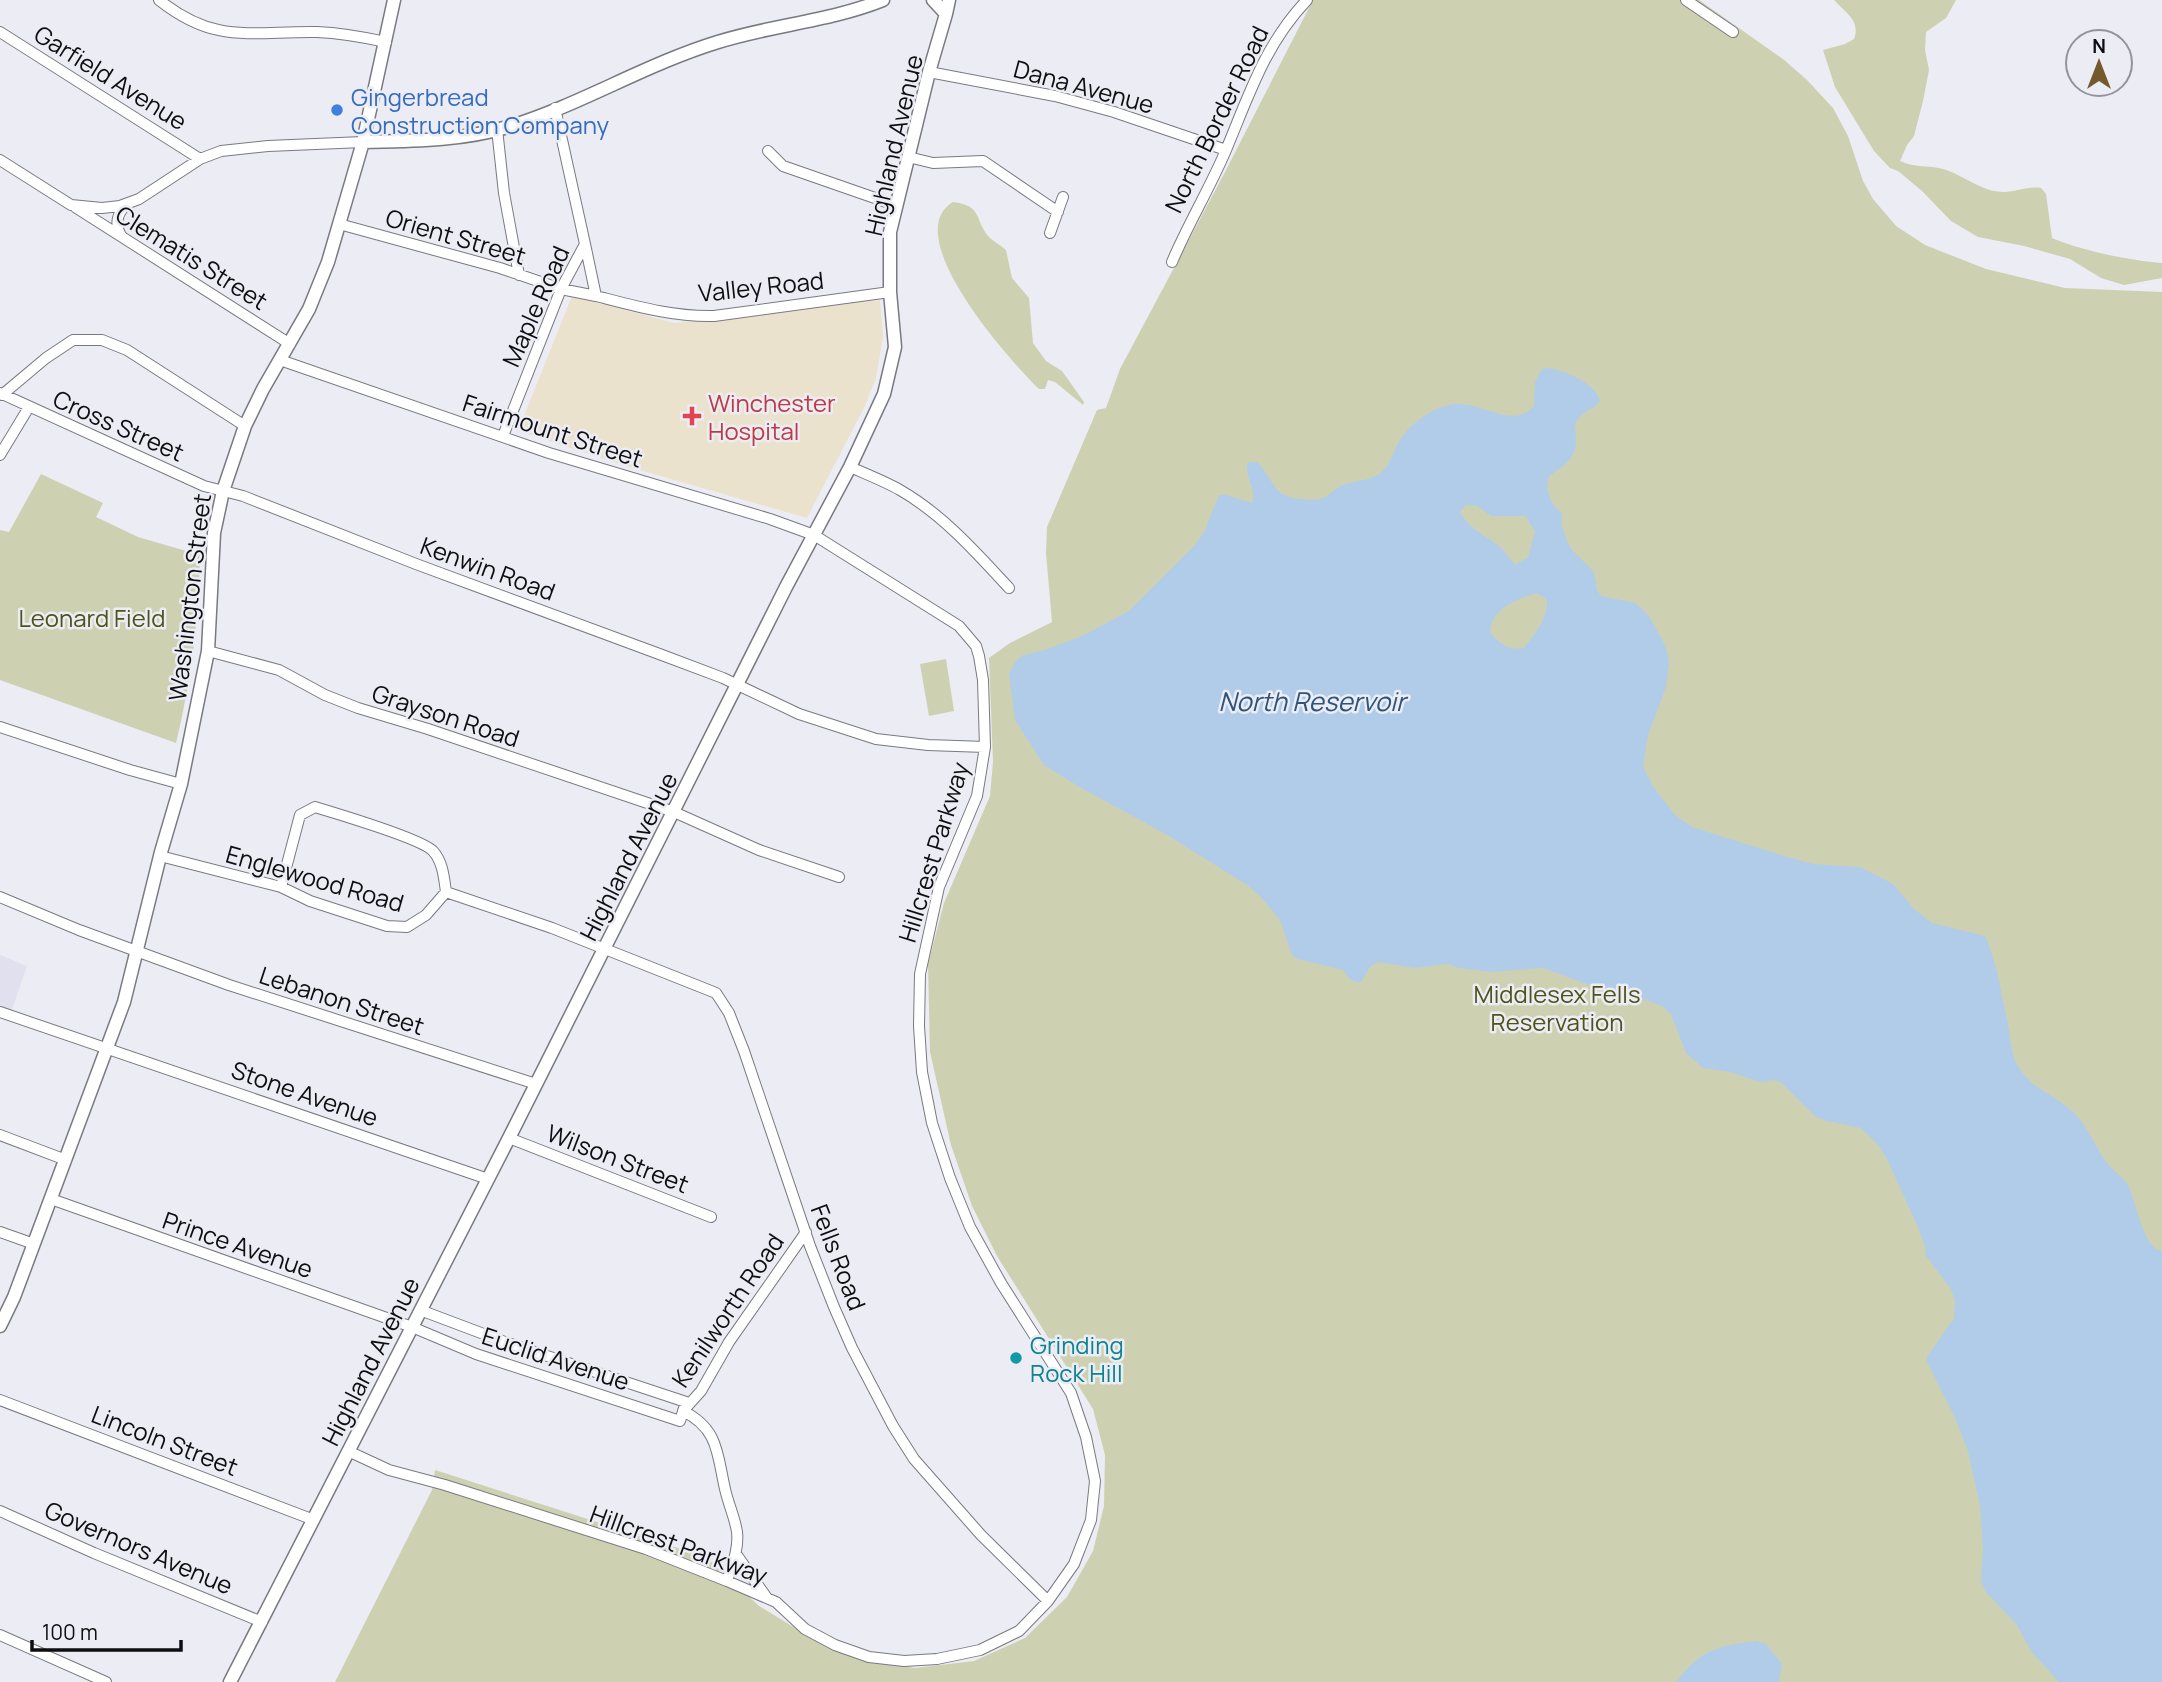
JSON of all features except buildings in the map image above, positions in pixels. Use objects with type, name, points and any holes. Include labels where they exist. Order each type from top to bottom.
[{"type":"main road","name":"Washington Street","points":[[0,1326],[34,1244],[124,1002],[160,856],[181,784],[208,651],[214,533],[223,491],[244,426],[290,344],[323,276],[363,142],[394,0]]},
{"type":"main road","points":[[363,142],[422,141],[497,129],[698,49],[883,0]]},
{"type":"main road","points":[[933,0],[946,14]]},
{"type":"main road","name":"Highland Avenue","points":[[230,1682],[850,467],[884,394],[895,347],[890,292],[890,232],[949,0]]},
{"type":"street","points":[[159,0],[188,21],[223,33],[320,32],[386,42]]},
{"type":"street","name":"North Border Road","points":[[1172,262],[1226,150],[1245,99],[1263,62],[1286,22],[1307,0]]},
{"type":"street","points":[[1686,0],[1733,32]]},
{"type":"street","name":"Garfield Avenue","points":[[0,32],[200,159]]},
{"type":"street","name":"Dana Avenue","points":[[929,72],[1055,96],[1114,112],[1226,150]]},
{"type":"street","name":"Maple Road","points":[[503,436],[561,289],[585,244],[555,108]]},
{"type":"street","points":[[497,129],[504,193],[519,275]]},
{"type":"street","points":[[72,205],[102,208],[128,203],[149,194],[200,159],[234,149],[363,142]]},
{"type":"street","points":[[768,151],[783,166],[895,205]]},
{"type":"street","points":[[908,156],[940,163],[983,161],[1058,212]]},
{"type":"street","name":"Clematis Street","points":[[0,160],[290,344]]},
{"type":"street","points":[[1050,233],[1063,197]]},
{"type":"street","points":[[122,237],[117,229],[117,220],[128,203]]},
{"type":"street","name":"Orient Street","points":[[339,224],[561,289]]},
{"type":"street","points":[[585,244],[596,296]]},
{"type":"street","name":"Valley Road","points":[[561,289],[667,313],[694,316],[890,292]]},
{"type":"street","points":[[1,394],[73,340],[102,340],[127,350],[244,426]]},
{"type":"street","name":"Fairmount Street","points":[[280,360],[630,479],[771,519],[814,535],[959,626],[976,646]]},
{"type":"street","name":"Cross Street","points":[[1,394],[204,486],[223,491]]},
{"type":"street","points":[[0,455],[29,407]]},
{"type":"street","points":[[850,467],[901,490],[939,518],[973,548],[1009,588]]},
{"type":"street","name":"Kenwin Road","points":[[223,491],[243,496],[416,564],[541,609],[738,686],[799,714],[876,739],[928,745],[985,747]]},
{"type":"street","name":"Hillcrest Parkway","points":[[348,1451],[388,1470],[456,1488],[646,1549],[727,1581],[776,1602],[805,1629],[835,1645],[869,1657],[904,1661],[980,1650],[1019,1631],[1048,1601],[1074,1564],[1091,1520],[1095,1480],[1086,1437],[1070,1393],[1001,1283],[971,1227],[950,1178],[932,1124],[922,1072],[920,974],[939,887],[977,796],[985,747],[983,680],[976,646]]},
{"type":"street","name":"Grayson Road","points":[[208,651],[279,670],[325,695],[358,708],[674,812],[759,850],[839,877]]},
{"type":"street","points":[[0,727],[181,784]]},
{"type":"street","points":[[281,887],[300,815],[315,807],[356,819],[432,849],[442,867],[446,892],[604,948]]},
{"type":"street","name":"Englewood Road","points":[[160,856],[281,887],[310,901],[387,926],[407,928],[426,915],[446,892]]},
{"type":"street","name":"Lebanon Street","points":[[0,897],[229,985],[536,1084]]},
{"type":"street","name":"Fells Road","points":[[604,948],[716,993],[729,1013],[744,1051],[806,1232],[852,1348],[893,1426],[914,1459],[981,1535],[1048,1601]]},
{"type":"street","name":"Stone Avenue","points":[[0,1012],[488,1179]]},
{"type":"street","points":[[0,1135],[66,1160]]},
{"type":"street","name":"Wilson Street","points":[[509,1138],[711,1217]]},
{"type":"street","name":"Prince Avenue","points":[[51,1199],[412,1327]]},
{"type":"street","points":[[0,1232],[34,1244]]},
{"type":"street","name":"Kenilworth Road","points":[[683,1411],[701,1391],[729,1342],[806,1232]]},
{"type":"street","name":"Euclid Avenue","points":[[412,1327],[476,1354],[680,1421],[686,1402],[505,1342],[420,1310]]},
{"type":"street","name":"Lincoln Street","points":[[0,1400],[314,1520]]},
{"type":"street","name":"Euclid Avenue","points":[[683,1411],[698,1418],[712,1435],[737,1532],[736,1554],[727,1581]]},
{"type":"street","name":"Governors Avenue","points":[[0,1511],[261,1622]]},
{"type":"street","points":[[736,1554],[768,1598]]},
{"type":"street","points":[[0,1635],[106,1682]]},
{"type":"shaded area","name":"Winchester Hospital","points":[[572,296],[674,323],[880,300],[883,337],[876,378],[865,406],[807,518],[629,467],[518,431]]},
{"type":"shaded area","points":[[0,955],[27,966],[8,1021],[0,1018]]},
{"type":"green space","name":"Middlesex Fells Reservation","points":[[1313,0],[1699,0],[1783,59],[1833,108],[1848,136],[1863,181],[1873,199],[1896,226],[1925,245],[1986,269],[2065,288],[2162,292],[2162,1682],[335,1682],[432,1490],[435,1470],[706,1557],[759,1606],[815,1640],[873,1662],[915,1668],[974,1661],[1025,1638],[1067,1597],[1093,1551],[1104,1506],[1105,1455],[1093,1409],[997,1256],[972,1206],[951,1145],[930,1052],[928,964],[944,903],[990,796],[993,762],[989,658],[1010,643],[1052,622],[1046,553],[1047,527],[1097,410],[1106,408],[1120,369]]},
{"type":"green space","points":[[1834,0],[1956,0],[1946,18],[1926,32],[1925,50],[1929,70],[1923,101],[1914,136],[1900,161],[1943,169],[1996,191],[2041,188],[2046,194],[2052,238],[2106,254],[2162,263],[2162,278],[2124,285],[2101,278],[2070,259],[1978,237],[1951,221],[1922,191],[1898,171],[1890,168],[1874,151],[1835,87],[1823,50],[1845,44],[1854,39],[1856,33],[1851,17]]},
{"type":"green space","points":[[953,202],[969,206],[988,236],[1006,250],[1012,278],[1029,298],[1033,343],[1046,361],[1062,371],[1084,402],[1083,405],[1055,382],[1048,380],[1045,389],[1039,389],[1006,353],[964,298],[948,269],[939,241],[939,218]]},
{"type":"green space","name":"Leonard Field","points":[[41,474],[103,503],[96,517],[138,537],[200,555],[193,649],[176,743],[0,680],[0,530],[9,532]]},
{"type":"green space","points":[[946,659],[954,711],[929,716],[920,664]]},
{"type":"water","name":"North Reservoir","points":[[1549,368],[1580,379],[1593,389],[1600,401],[1578,419],[1575,427],[1576,446],[1568,462],[1548,477],[1548,492],[1562,513],[1562,526],[1567,541],[1572,550],[1594,572],[1597,590],[1601,596],[1636,603],[1649,616],[1666,647],[1669,661],[1666,687],[1648,735],[1643,766],[1652,785],[1675,815],[1692,827],[1813,864],[1860,867],[1893,884],[1914,909],[1932,923],[1985,936],[1996,968],[2015,1061],[2029,1080],[2071,1110],[2081,1121],[2106,1162],[2126,1182],[2144,1232],[2155,1248],[2162,1251],[2162,1682],[2059,1682],[2031,1651],[2017,1625],[1985,1591],[1981,1581],[1983,1547],[1980,1506],[1968,1451],[1927,1362],[1927,1357],[1954,1318],[1955,1301],[1951,1289],[1926,1256],[1917,1225],[1886,1157],[1861,1128],[1815,1116],[1782,1083],[1774,1080],[1760,1082],[1730,1072],[1703,1068],[1686,1053],[1671,1014],[1662,1006],[1608,988],[1592,986],[1543,968],[1492,972],[1448,964],[1415,968],[1378,962],[1370,967],[1361,982],[1355,982],[1343,970],[1298,959],[1292,955],[1280,920],[1247,885],[1164,833],[1044,765],[1015,720],[1009,674],[1015,662],[1023,655],[1082,636],[1129,611],[1195,545],[1204,532],[1219,495],[1252,503],[1248,462],[1257,462],[1284,495],[1292,498],[1321,499],[1339,487],[1377,476],[1390,462],[1400,440],[1409,429],[1439,408],[1466,404],[1513,416],[1524,413],[1534,406],[1535,382],[1542,369]],"holes":[[[1466,505],[1477,506],[1491,516],[1526,516],[1535,532],[1528,557],[1515,565],[1502,549],[1464,518],[1460,512]],[[1537,593],[1547,600],[1547,607],[1532,637],[1524,648],[1513,648],[1501,643],[1490,632],[1495,617],[1507,606]]]},
{"type":"water","points":[[1756,1641],[1766,1644],[1782,1664],[1779,1682],[1676,1682],[1693,1663],[1710,1651]]},
{"type":"place","name":"Gingerbread Construction Company","points":[[337,110]]},
{"type":"place","name":"Winchester Hospital","points":[[692,416]]},
{"type":"place","name":"Grinding Rock Hill","points":[[1016,1358]]}]
